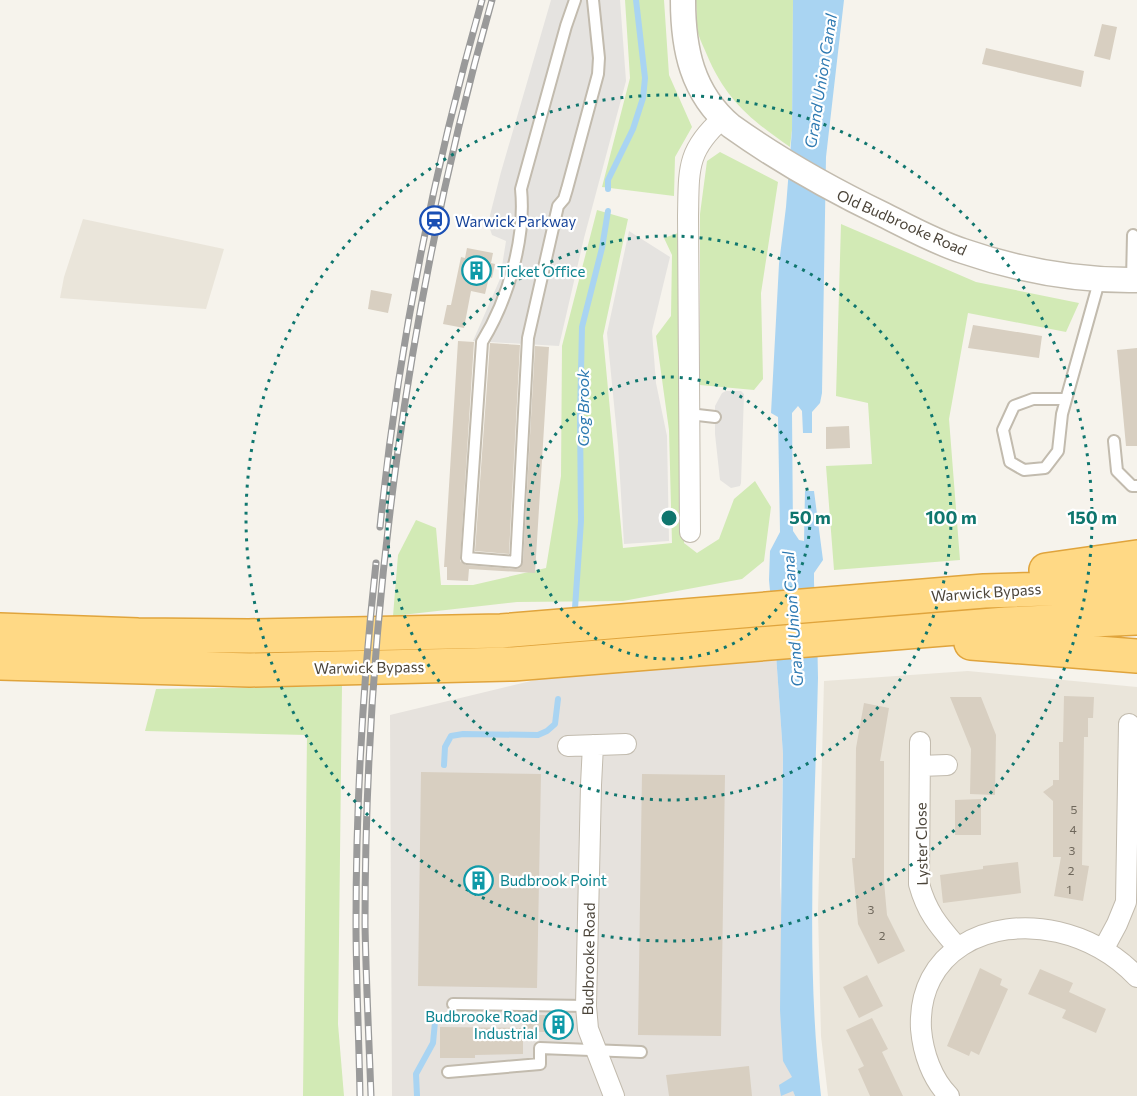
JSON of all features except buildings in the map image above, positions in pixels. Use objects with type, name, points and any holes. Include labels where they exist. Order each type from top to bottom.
[{"type":"highway","points":[[0,630],[249,636],[501,630],[851,602],[1137,557]]},
{"type":"highway","name":"Warwick Bypass","points":[[851,602],[984,591],[1137,586]]},
{"type":"highway","points":[[848,636],[1006,624],[1137,618]]},
{"type":"highway","points":[[848,636],[1137,656]]},
{"type":"highway","name":"Warwick Bypass","points":[[0,663],[250,670],[513,664],[848,636]]},
{"type":"street","name":"Old Budbrooke Road","points":[[683,0],[683,24],[689,62],[704,95],[722,119],[804,174],[849,199],[962,251],[1038,270],[1135,280]]},
{"type":"street","points":[[690,532],[690,168],[699,143],[722,119]]},
{"type":"street","points":[[1103,950],[1126,902],[1133,755],[1128,724]]},
{"type":"street","name":"Lyster Close","points":[[920,742],[920,884],[930,913],[957,947]]},
{"type":"street","points":[[568,746],[626,744]]},
{"type":"street","name":"Budbrooke Road","points":[[593,745],[586,1006],[588,1029],[614,1096]]},
{"type":"street","points":[[920,766],[947,765]]},
{"type":"street","points":[[950,1096],[938,1082],[925,1051],[921,1011],[928,983],[945,957],[957,947],[980,936],[1020,929],[1060,933],[1103,950],[1118,959],[1137,977]]},
{"type":"lane","points":[[594,2],[599,57],[598,75],[564,199],[558,206],[528,338],[516,562],[467,558],[482,342],[492,325],[510,280],[523,209],[521,189],[566,26],[574,4],[594,2]]},
{"type":"lane","points":[[1133,235],[1135,280]]},
{"type":"lane","points":[[1066,399],[1033,399],[1014,406],[1003,430],[1010,462],[1024,470],[1045,468],[1058,451],[1062,414],[1100,278]]},
{"type":"lane","points":[[689,414],[715,417]]},
{"type":"lane","points":[[1114,441],[1117,471],[1132,486],[1137,486]]},
{"type":"lane","points":[[453,1004],[586,1006]]},
{"type":"lane","points":[[447,1072],[540,1064],[540,1048],[641,1052]]},
{"type":"shaded area","points":[[551,0],[620,0],[626,81],[584,238],[559,346],[473,341],[500,279],[506,241],[492,235],[488,223]]},
{"type":"shaded area","points":[[83,219],[224,249],[206,309],[60,298],[64,277]]},
{"type":"shaded area","points":[[629,231],[670,257],[652,331],[656,383],[667,436],[669,541],[624,544],[618,445],[607,333]]},
{"type":"shaded area","points":[[741,391],[744,394],[741,483],[740,486],[731,488],[720,480],[715,434],[715,406],[722,393]]},
{"type":"shaded area","points":[[776,654],[783,754],[780,885],[795,1096],[392,1096],[390,715],[581,669]]},
{"type":"shaded area","points":[[968,671],[1137,687],[1137,1096],[828,1096],[821,1036],[818,912],[824,681]]},
{"type":"green space","points":[[625,0],[664,0],[669,75],[692,127],[675,157],[674,196],[602,187],[630,78]]},
{"type":"green space","points":[[696,0],[793,0],[790,147],[763,128],[741,108],[722,85],[698,33]]},
{"type":"green space","points":[[720,152],[778,182],[761,293],[763,379],[754,390],[700,385],[700,214],[707,161]]},
{"type":"green space","points":[[597,210],[628,219],[603,336],[623,548],[672,543],[669,430],[656,336],[671,316],[672,255],[664,238],[678,233],[685,262],[684,543],[697,553],[719,539],[734,499],[755,481],[771,507],[764,561],[742,579],[623,601],[517,602],[393,616],[398,555],[416,520],[436,528],[441,585],[473,585],[546,568],[561,476],[562,346]]},
{"type":"green space","points":[[841,224],[976,282],[1079,303],[1066,332],[968,313],[949,419],[960,560],[834,570],[826,466],[872,464],[868,403],[836,396]]},
{"type":"green space","points":[[342,686],[338,1024],[344,1096],[303,1096],[307,735],[145,731],[156,689]]},
{"type":"water","name":"Grand Union Canal","points":[[793,0],[844,0],[826,157],[822,393],[820,403],[812,412],[812,433],[803,433],[802,411],[798,406],[792,413],[793,531],[799,540],[804,541],[805,491],[814,491],[823,560],[814,573],[818,678],[812,887],[813,992],[821,1096],[795,1096],[793,1091],[781,1096],[779,1085],[792,1077],[783,1061],[780,1010],[783,754],[769,580],[770,551],[780,532],[778,417],[771,413],[779,264],[792,130]]},
{"type":"waterway","name":"Gog Brook","points":[[608,189],[608,180],[633,129],[643,98],[645,78],[636,0]]},
{"type":"waterway","name":"Gog Brook","points":[[575,608],[581,521],[582,327],[602,248],[608,211]]},
{"type":"waterway","name":"Gog Brook","points":[[444,765],[445,747],[451,736],[463,734],[538,735],[547,731],[555,724],[558,699]]},
{"type":"waterway","name":"Gog Brook","points":[[417,1096],[416,1074],[433,1043],[435,1022]]},
{"type":"railway","points":[[380,527],[397,394],[419,262],[448,130],[482,0]]},
{"type":"railway","points":[[371,1096],[365,924],[367,808],[373,691],[383,574],[397,458],[415,341],[462,112],[492,0]]},
{"type":"railway","points":[[360,1096],[356,944],[357,832],[367,652],[376,563]]},
{"type":"place","name":"Warwick Parkway","points":[[434,221]]},
{"type":"place","name":"Ticket Office","points":[[476,271]]},
{"type":"place","name":"Budbrook Point","points":[[479,880]]},
{"type":"place","name":"Budbrooke Road Industrial","points":[[559,1025]]}]
